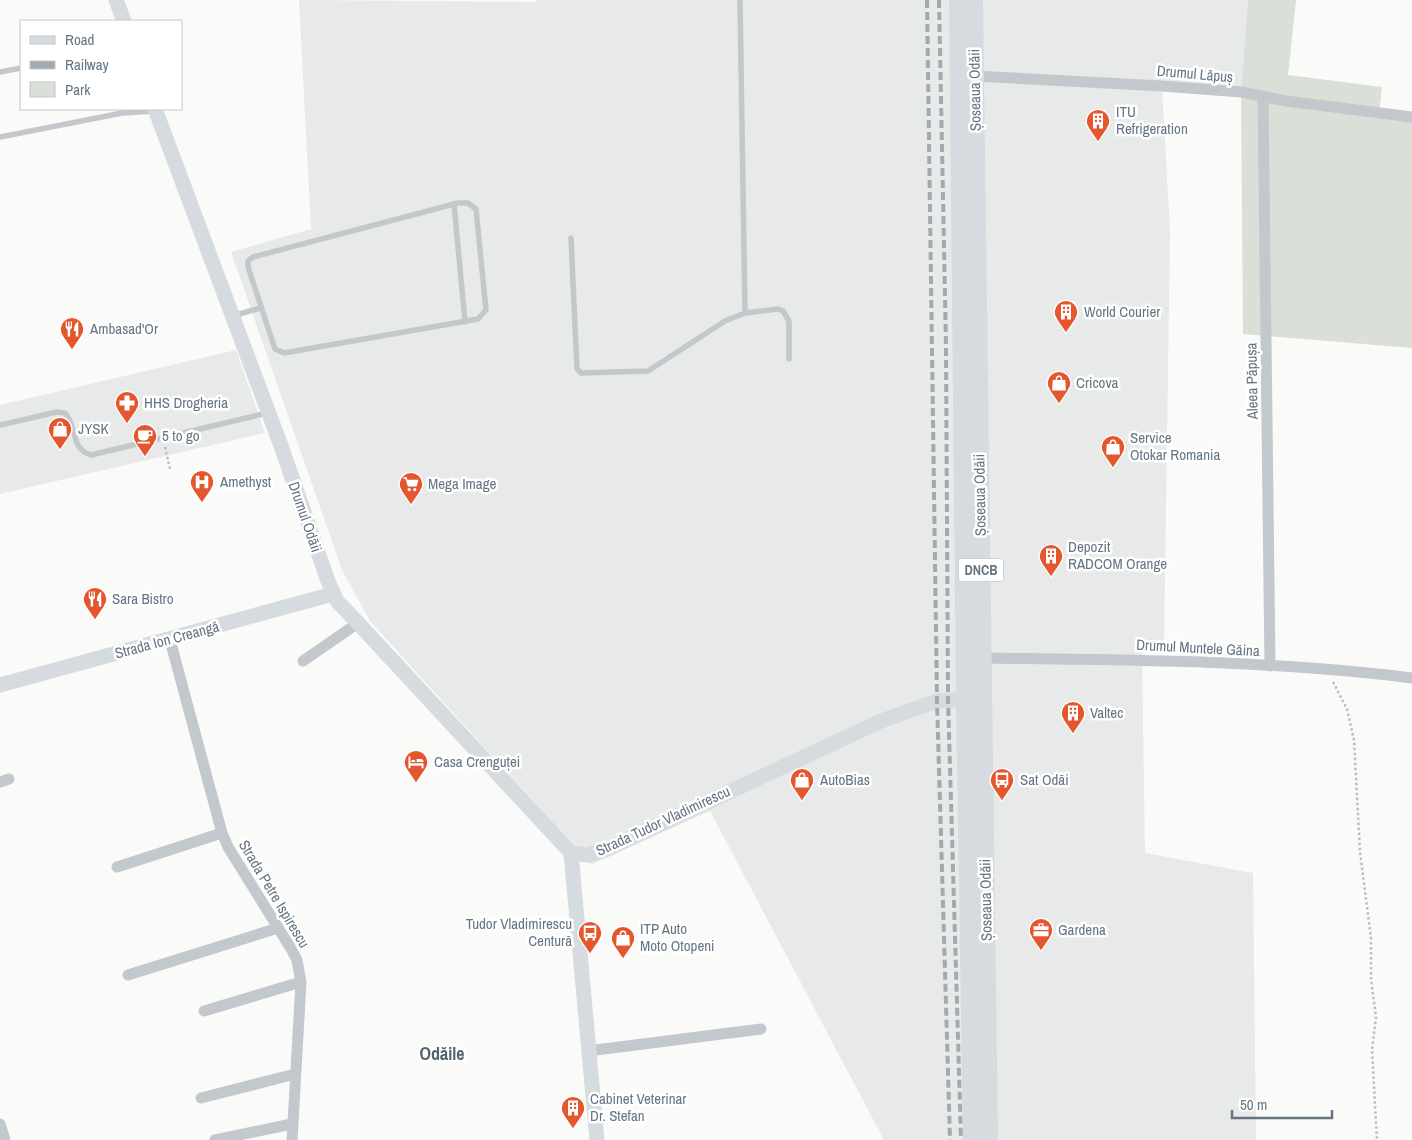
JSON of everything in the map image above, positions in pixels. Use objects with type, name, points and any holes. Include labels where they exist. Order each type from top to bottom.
[{"type":"main road","name":"Șoseaua Odăii","points":[[958,0],[965,699],[972,1140]]},
{"type":"main road","name":"Șoseaua Odăii","points":[[974,0],[989,1140]]},
{"type":"street","points":[[116,0],[124,20]]},
{"type":"street","name":"Drumul Lăpuș","points":[[974,76],[1162,86],[1263,96],[1412,117]]},
{"type":"street","name":"Aleea Păpușa","points":[[1263,96],[1270,666]]},
{"type":"street","name":"Drumul Odăii","points":[[155,110],[269,412],[333,594],[571,853]]},
{"type":"street","name":"Strada Ion Creangă","points":[[0,685],[333,594]]},
{"type":"street","points":[[303,661],[358,623]]},
{"type":"street","name":"Strada Petre Ispirescu","points":[[170,640],[222,833],[228,847],[297,960],[301,982],[292,1140]]},
{"type":"street","name":"Drumul Muntele Găina","points":[[982,658],[1160,660],[1326,669],[1412,678]]},
{"type":"street","name":"Strada Tudor Vladimirescu","points":[[571,853],[588,855],[607,848],[881,720],[937,701],[965,699]]},
{"type":"street","points":[[116,867],[222,833]]},
{"type":"street","points":[[571,853],[597,1140]]},
{"type":"street","points":[[128,975],[278,928]]},
{"type":"street","points":[[204,1011],[301,982]]},
{"type":"street","points":[[588,1051],[761,1029]]},
{"type":"street","points":[[201,1098],[295,1074]]},
{"type":"street","points":[[0,1124],[4,1140]]},
{"type":"street","points":[[214,1140],[292,1124]]},
{"type":"lane","points":[[740,0],[745,313]]},
{"type":"lane","points":[[0,72],[20,68]]},
{"type":"lane","points":[[0,137],[122,112],[155,110]]},
{"type":"lane","points":[[468,203],[476,209],[486,310],[478,319],[284,354],[275,349],[260,308],[248,261],[253,258],[454,204],[468,203]]},
{"type":"lane","points":[[454,204],[465,322]]},
{"type":"lane","points":[[571,238],[577,369],[581,373],[648,371],[726,321],[745,313],[778,309],[783,311],[789,321],[789,359]]},
{"type":"lane","points":[[233,316],[260,308]]},
{"type":"lane","points":[[0,425],[56,412],[65,413],[70,418],[76,445],[82,452],[91,455],[269,412]]},
{"type":"path","points":[[163,438],[170,469]]},
{"type":"path","points":[[1326,669],[1347,709],[1354,740],[1360,852],[1371,938],[1372,979],[1376,1017],[1372,1050],[1377,1140]]},
{"type":"shaded area","points":[[299,0],[535,2],[536,0],[1248,0],[1241,92],[1162,86],[1170,232],[1164,649],[1142,650],[1145,853],[1253,873],[1256,1140],[884,1140],[710,811],[591,865],[370,621],[342,570],[231,252],[311,229]]},
{"type":"shaded area","points":[[236,350],[265,433],[0,494],[0,405]]},
{"type":"green space","points":[[1248,0],[1296,0],[1288,75],[1382,87],[1379,113],[1412,117],[1412,348],[1243,334],[1241,92]]},
{"type":"railway","points":[[927,0],[937,701],[950,1140]]},
{"type":"railway","points":[[939,0],[946,346],[948,699],[961,1140]]},
{"type":"place","name":"ITU Refrigeration","points":[[1098,142]]},
{"type":"place","name":"World Courier","points":[[1066,333]]},
{"type":"place","name":"Ambasad'Or","points":[[72,350]]},
{"type":"place","name":"Cricova","points":[[1059,404]]},
{"type":"place","name":"HHS Drogheria","points":[[127,424]]},
{"type":"place","name":"JYSK","points":[[60,450]]},
{"type":"place","name":"5 to go","points":[[145,457]]},
{"type":"place","name":"Service Otokar Romania","points":[[1113,468]]},
{"type":"place","name":"Amethyst","points":[[202,503]]},
{"type":"place","name":"Mega Image","points":[[411,505]]},
{"type":"place","name":"Depozit RADCOM Orange","points":[[1051,577]]},
{"type":"place","name":"Sara Bistro","points":[[95,620]]},
{"type":"place","name":"Valtec","points":[[1073,734]]},
{"type":"place","name":"Casa Crenguței","points":[[416,783]]},
{"type":"place","name":"AutoBias","points":[[802,801]]},
{"type":"place","name":"Sat Odăi","points":[[1002,801]]},
{"type":"place","name":"Gardena","points":[[1041,951]]},
{"type":"place","name":"Tudor Vladimirescu Centură","points":[[590,954]]},
{"type":"place","name":"ITP Auto Moto Otopeni","points":[[623,959]]},
{"type":"place","name":"Cabinet Veterinar Dr. Stefan","points":[[573,1129]]},
{"type":"district","name":"Odăile","points":[[442,1054]]}]
